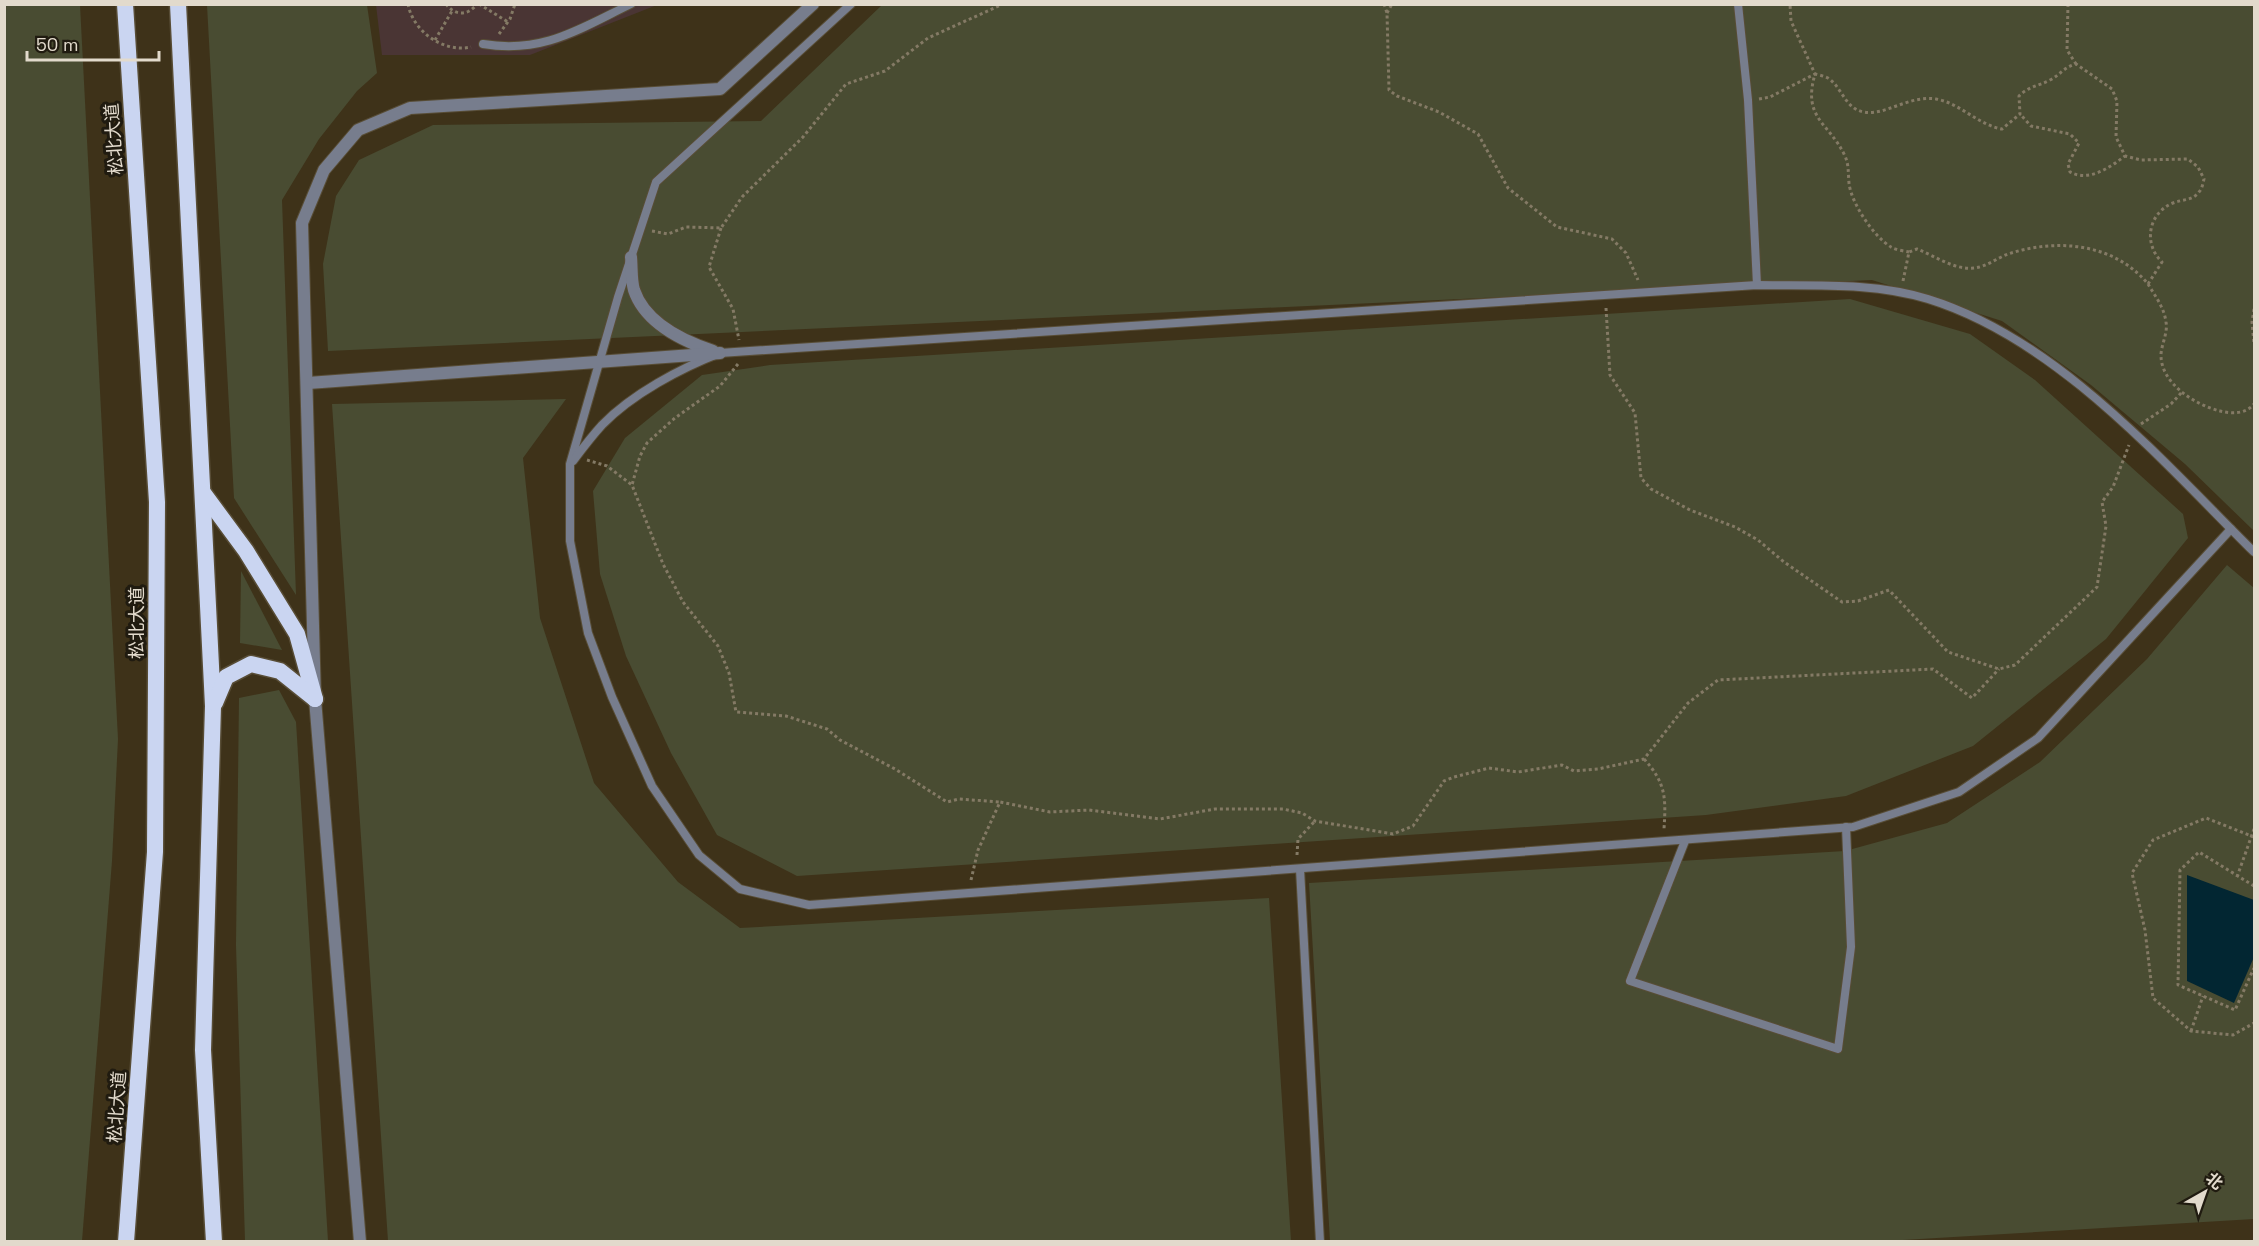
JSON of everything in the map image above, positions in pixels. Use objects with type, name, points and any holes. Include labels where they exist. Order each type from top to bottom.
[{"type":"highway","name":"松北大道","points":[[125,4],[157,502],[155,852],[126,1242]]},
{"type":"highway","points":[[178,4],[213,706],[203,1050],[214,1242]]},
{"type":"highway","points":[[204,494],[246,551],[297,634],[315,699]]},
{"type":"highway","points":[[213,706],[226,677],[250,664],[280,671],[315,699]]},
{"type":"street","points":[[360,1242],[315,699],[302,223],[324,170],[358,130],[410,108],[720,89],[813,4]]},
{"type":"street","points":[[631,257],[634,289],[644,309],[665,328],[687,343],[720,353]]},
{"type":"street","points":[[308,383],[599,364],[720,353]]},
{"type":"lane","points":[[483,44],[505,48],[549,43],[631,4]]},
{"type":"lane","points":[[851,4],[656,182],[631,257],[570,464],[570,541],[588,633],[612,697],[652,786],[699,855],[740,889],[809,905],[1685,841],[1846,827],[1959,792],[2038,738],[2231,529]]},
{"type":"lane","points":[[1738,4],[1748,100],[1757,285]]},
{"type":"lane","points":[[570,464],[603,424],[644,393],[686,366],[720,353],[1757,285],[1860,287],[1927,299],[1988,322],[2048,360],[2088,391],[2254,552]]},
{"type":"lane","points":[[1685,841],[1630,981],[1838,1049],[1851,947],[1846,827]]},
{"type":"lane","points":[[1299,869],[1320,1242]]},
{"type":"path","points":[[408,4],[417,26],[435,41],[446,46],[465,48],[483,44],[499,34],[508,22],[515,4]]},
{"type":"path","points":[[446,4],[453,11],[466,13],[478,4],[508,22]]},
{"type":"path","points":[[632,485],[640,456],[647,443],[675,418],[720,386],[738,366],[742,352],[733,309],[709,267],[721,228],[742,197],[803,137],[846,84],[885,71],[928,38],[1003,4]]},
{"type":"path","points":[[1384,4],[1387,13],[1389,90],[1397,96],[1439,112],[1478,134],[1508,188],[1557,227],[1612,239],[1626,253],[1642,293]]},
{"type":"path","points":[[1387,13],[1392,4]]},
{"type":"path","points":[[1790,4],[1791,21],[1815,74],[1810,90],[1811,105],[1816,118],[1845,155],[1849,170],[1849,183],[1857,208],[1892,248],[1909,252],[1917,249],[1962,268],[1976,268],[2018,251],[2079,246],[2125,261],[2148,284],[2162,307],[2167,324],[2161,353],[2162,368],[2182,392],[2198,402],[2236,414],[2254,404]]},
{"type":"path","points":[[2068,4],[2067,50],[2076,64],[2112,89],[2117,101],[2116,137],[2125,156]]},
{"type":"path","points":[[435,41],[453,11]]},
{"type":"path","points":[[2076,64],[2066,66],[2049,81],[2027,88],[2019,96],[2020,114],[2031,126],[2070,134],[2079,142],[2068,164],[2070,172],[2078,176],[2100,171],[2125,156],[2141,160],[2188,159],[2198,167],[2204,179],[2201,191],[2189,200],[2174,203],[2152,221],[2150,237],[2155,256],[2162,262],[2148,284]]},
{"type":"path","points":[[1748,100],[1770,97],[1815,74],[1829,79],[1850,105],[1863,112],[1879,112],[1910,100],[1937,99],[1986,126],[2002,129],[2020,114]]},
{"type":"path","points":[[641,229],[668,234],[686,227],[721,228]]},
{"type":"path","points":[[1900,294],[1909,252]]},
{"type":"path","points":[[1605,295],[1610,375],[1635,413],[1641,478],[1651,489],[1690,510],[1735,527],[1758,540],[1842,602],[1858,601],[1889,590],[1948,652],[1999,669],[2015,665],[2028,655],[2097,587],[2106,526],[2102,502],[2113,487],[2132,434],[2151,415],[2171,404],[2182,392]]},
{"type":"path","points":[[2254,309],[2252,322],[2254,344]]},
{"type":"path","points":[[577,456],[607,466],[632,485],[663,564],[683,602],[718,646],[729,674],[736,712],[786,716],[827,729],[840,740],[895,769],[947,802],[959,799],[1000,802],[1050,812],[1089,810],[1160,819],[1215,809],[1283,809],[1302,813],[1315,821],[1392,834],[1413,826],[1444,781],[1454,777],[1489,768],[1518,772],[1562,765],[1574,771],[1598,770],[1644,759],[1688,703],[1718,680],[1933,669],[1972,698],[1999,669]]},
{"type":"path","points":[[1644,759],[1655,772],[1665,793],[1663,842]]},
{"type":"path","points":[[969,893],[978,850],[1000,802]]},
{"type":"path","points":[[2253,836],[2206,818],[2153,840],[2132,873],[2145,930],[2153,998],[2192,1030],[2233,1035],[2254,1023]]},
{"type":"path","points":[[1299,869],[1298,839],[1315,821]]},
{"type":"path","points":[[2237,878],[2254,829]]},
{"type":"path","points":[[2254,886],[2237,878],[2199,852],[2180,870],[2178,985],[2235,1010],[2254,968]]},
{"type":"path","points":[[2192,1030],[2203,996]]},
{"type":"shaded area","points":[[376,5],[657,5],[530,55],[382,55]]},
{"type":"green space","points":[[5,4],[80,5],[118,739],[112,861],[82,1241],[5,1241]]},
{"type":"green space","points":[[207,5],[367,5],[377,73],[357,91],[319,139],[282,200],[296,595],[234,498]]},
{"type":"green space","points":[[882,5],[2254,5],[2254,531],[2185,464],[2091,385],[2002,321],[1872,280],[328,351],[323,264],[336,196],[359,160],[433,125],[761,121]]},
{"type":"green space","points":[[1850,299],[1970,334],[2035,380],[2183,514],[2188,538],[2106,639],[1973,746],[1846,796],[1706,815],[797,876],[717,835],[671,753],[626,656],[600,574],[593,491],[625,438],[702,375],[770,365]]},
{"type":"green space","points":[[566,399],[523,458],[540,618],[594,783],[678,882],[740,928],[1269,898],[1291,1241],[388,1241],[332,404]]},
{"type":"green space","points":[[2227,565],[2254,588],[2254,1219],[1869,1242],[1330,1241],[1309,883],[1845,851],[1947,823],[2040,762],[2147,659]]},
{"type":"green space","points":[[241,571],[282,650],[240,643]]},
{"type":"green space","points":[[279,690],[296,722],[328,1241],[245,1241],[236,945],[239,698]]},
{"type":"water","points":[[2187,875],[2254,900],[2254,957],[2234,1003],[2187,981]]}]
